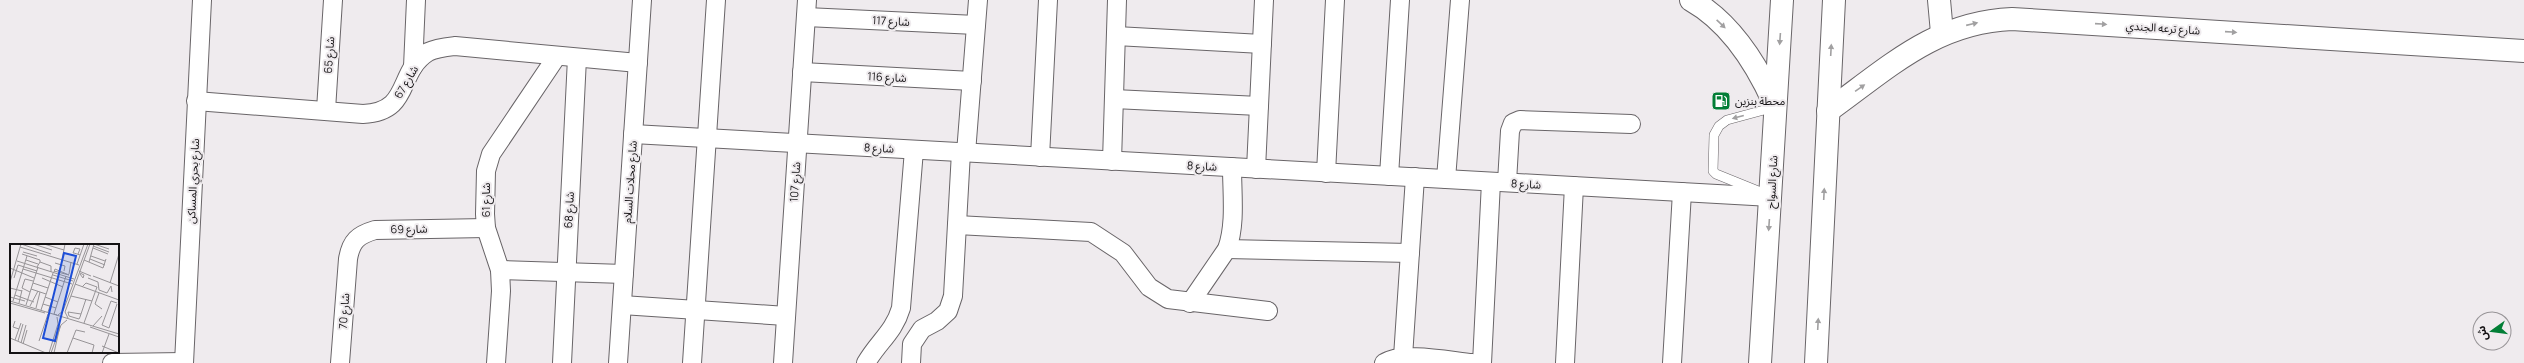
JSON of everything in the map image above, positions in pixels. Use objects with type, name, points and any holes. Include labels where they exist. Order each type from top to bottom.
[{"type":"main road","points":[[1691,0],[1721,23],[1744,48],[1762,76],[1776,107]]},
{"type":"main road","name":"شارع السواح","points":[[1760,363],[1782,0]]},
{"type":"main road","points":[[1816,363],[1834,0]]},
{"type":"main road","points":[[1939,0],[1942,33]]},
{"type":"main road","name":"شارع ترعه الجندي","points":[[1828,111],[1928,41],[1942,33],[1990,20],[2012,18],[2524,51]]},
{"type":"street","name":"شارع بحري المساكن","points":[[184,362],[202,0]]},
{"type":"street","name":"شارع 65","points":[[326,110],[333,0]]},
{"type":"street","points":[[413,67],[416,0]]},
{"type":"street","name":"شارع محلات السلام","points":[[618,363],[642,0]]},
{"type":"street","points":[[692,363],[716,0]]},
{"type":"street","points":[[911,363],[912,344],[922,329],[937,321],[948,311],[953,296],[957,225],[972,81],[978,0]]},
{"type":"street","points":[[1040,157],[1048,0]]},
{"type":"street","points":[[1112,161],[1117,0]]},
{"type":"street","points":[[1256,169],[1264,0]]},
{"type":"street","points":[[1326,173],[1335,0]]},
{"type":"street","points":[[1389,176],[1400,0]]},
{"type":"street","points":[[1446,179],[1460,0]]},
{"type":"street","name":"شارع 117","points":[[806,8],[976,25]]},
{"type":"street","name":"شارع 107","points":[[783,363],[806,8]]},
{"type":"street","points":[[1116,36],[1262,44]]},
{"type":"street","name":"شارع 67","points":[[196,101],[380,113],[394,104],[413,67],[428,52],[455,46],[638,63]]},
{"type":"street","name":"شارع 61","points":[[496,363],[501,291],[500,270],[486,228],[486,171],[491,154],[557,56]]},
{"type":"street","name":"شارع 68","points":[[562,363],[577,58]]},
{"type":"street","name":"شارع 116","points":[[802,72],[972,81]]},
{"type":"street","points":[[1114,99],[1259,106]]},
{"type":"street","points":[[1482,363],[1499,182],[1513,123],[1520,120],[1631,124]]},
{"type":"street","name":"شارع 8","points":[[633,134],[1771,197]]},
{"type":"street","points":[[866,363],[873,350],[892,331],[901,308],[914,150]]},
{"type":"street","points":[[1190,303],[1227,249],[1232,229],[1232,167]]},
{"type":"street","points":[[1403,357],[1415,178]]},
{"type":"street","points":[[1565,363],[1574,186]]},
{"type":"street","points":[[1672,363],[1682,192]]},
{"type":"street","points":[[957,225],[1091,232],[1123,254],[1149,287],[1168,299],[1190,303],[1268,310]]},
{"type":"street","name":"شارع 69","points":[[348,259],[350,245],[360,234],[375,230],[486,228]]},
{"type":"street","points":[[1227,249],[1410,253]]},
{"type":"street","name":"شارع 70","points":[[340,363],[348,259]]},
{"type":"street","points":[[500,270],[566,270],[624,274]]},
{"type":"street","points":[[622,305],[786,316]]},
{"type":"street","points":[[1384,363],[1389,360],[1403,357],[1472,363]]},
{"type":"street","points":[[112,363],[184,362]]},
{"type":"lane","points":[[1771,197],[1716,174],[1712,167],[1714,135],[1719,126],[1727,120],[1776,107]]},
{"type":"place","name":"محطة بنزين","points":[[1721,101]]}]
